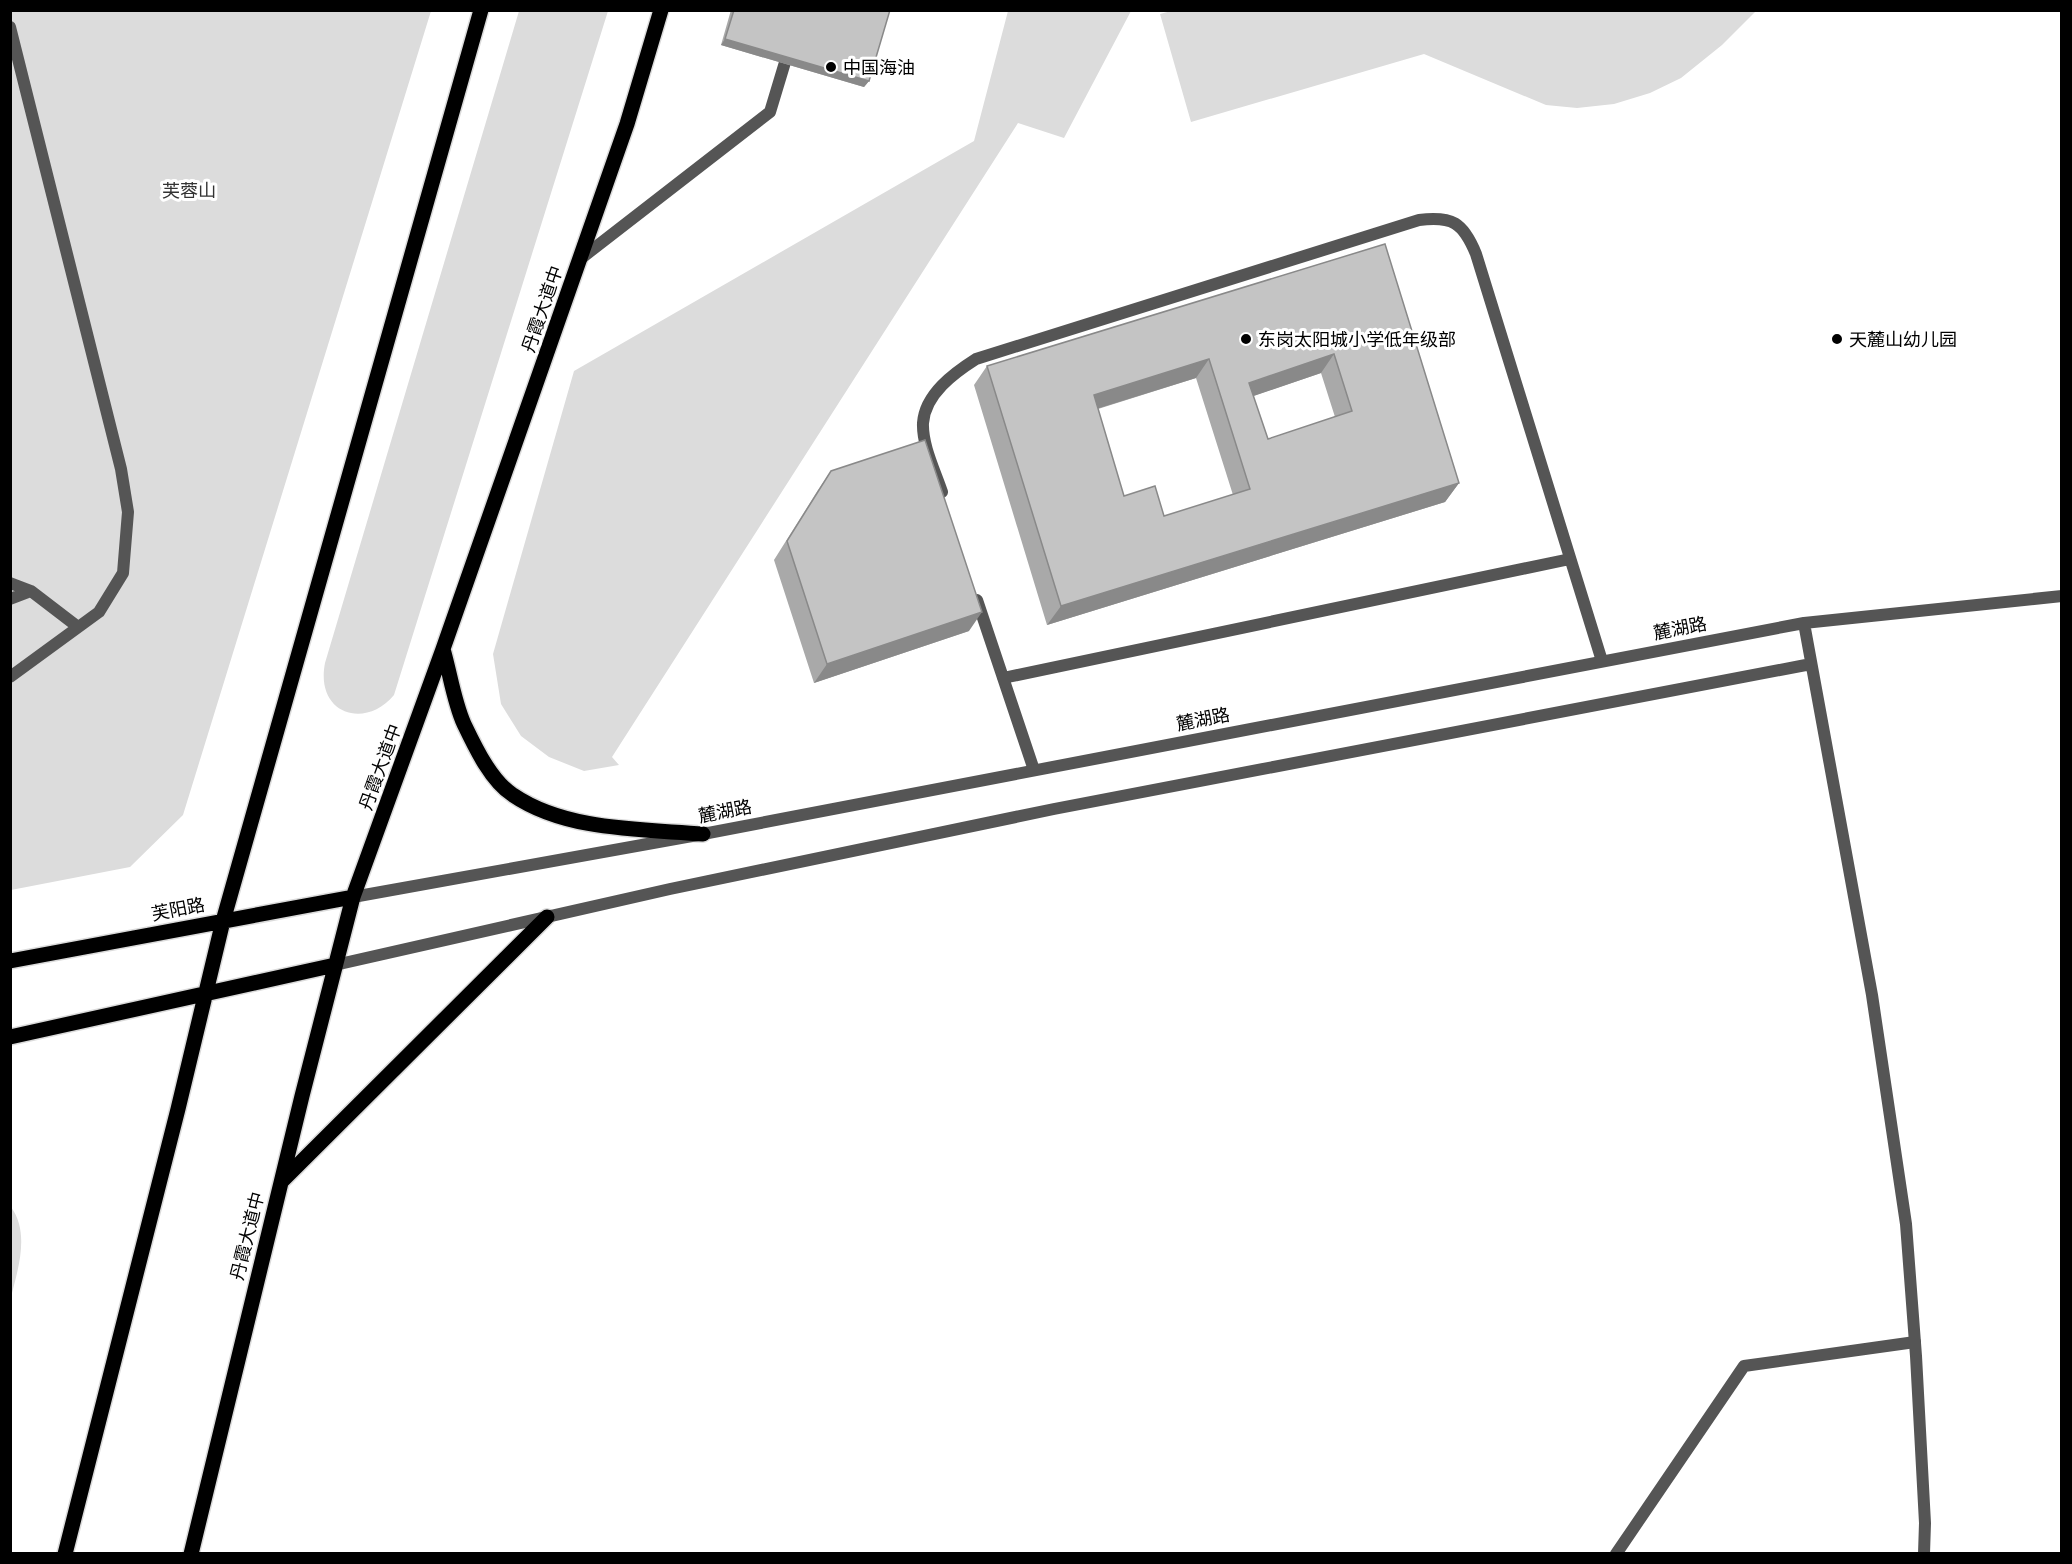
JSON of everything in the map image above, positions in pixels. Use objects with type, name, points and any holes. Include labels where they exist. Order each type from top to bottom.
[{"type":"main road","points":[[65,1554],[178,1109],[223,921],[481,10]]},
{"type":"main road","name":"丹霞大道中","points":[[191,1554],[353,897],[443,649],[627,124],[661,10]]},
{"type":"main road","points":[[443,649],[463,722],[488,767],[511,794],[548,814],[615,827],[703,834]]},
{"type":"main road","name":"芙阳路","points":[[10,962],[353,897]]},
{"type":"main road","points":[[281,1182],[547,917]]},
{"type":"main road","points":[[10,1037],[335,965]]},
{"type":"street","points":[[10,27],[121,469],[128,512],[123,573],[99,612],[10,677]]},
{"type":"street","points":[[579,260],[770,112],[794,33]]},
{"type":"street","points":[[945,501],[927,446],[923,422],[933,397],[951,375],[976,359],[1407,224],[1442,217],[1458,225],[1468,236],[1476,254],[1602,661]]},
{"type":"street","points":[[1003,678],[1570,559]]},
{"type":"street","points":[[10,583],[31,591],[78,627]]},
{"type":"street","points":[[974,590],[1034,770]]},
{"type":"street","points":[[10,599],[31,591]]},
{"type":"street","name":"麓湖路","points":[[353,897],[703,834],[1804,623],[2061,596]]},
{"type":"street","points":[[1804,623],[1873,1006],[1906,1224],[1915,1342],[1924,1523],[1923,1554]]},
{"type":"street","points":[[335,965],[547,917],[1054,809],[1811,664]]},
{"type":"street","points":[[1616,1554],[1744,1366],[1915,1342]]},
{"type":"green space","name":"芙蓉山","points":[[11,11],[431,11],[183,815],[130,867],[11,890]]},
{"type":"green space","points":[[519,11],[608,11],[394,695],[382,706],[370,712],[357,714],[335,705],[327,694],[324,680],[325,663]]},
{"type":"green space","points":[[1008,11],[1131,11],[1064,138],[1018,123],[612,757],[619,765],[584,771],[549,757],[521,736],[501,704],[493,654],[574,371],[974,141]]},
{"type":"green space","points":[[1171,11],[1756,11],[1722,45],[1681,78],[1650,93],[1614,104],[1577,108],[1546,105],[1424,54],[1191,122],[1160,14]]},
{"type":"green space","points":[[11,1207],[20,1228],[21,1251],[11,1297]]},
{"type":"building","points":[[734,10],[890,10],[869,81],[725,39]]},
{"type":"building","points":[[1385,244],[1459,483],[1061,606],[987,366]],"holes":[[[1334,354],[1352,411],[1268,439],[1249,383]],[[1209,359],[1250,489],[1164,516],[1155,486],[1124,496],[1094,395]]]},
{"type":"building","points":[[925,440],[982,612],[827,664],[787,541],[831,471]]},
{"type":"place","name":"中国海油","points":[[831,67]]},
{"type":"place","name":"东岗太阳城小学低年级部","points":[[1246,339]]},
{"type":"place","name":"天麓山幼儿园","points":[[1837,339]]}]
